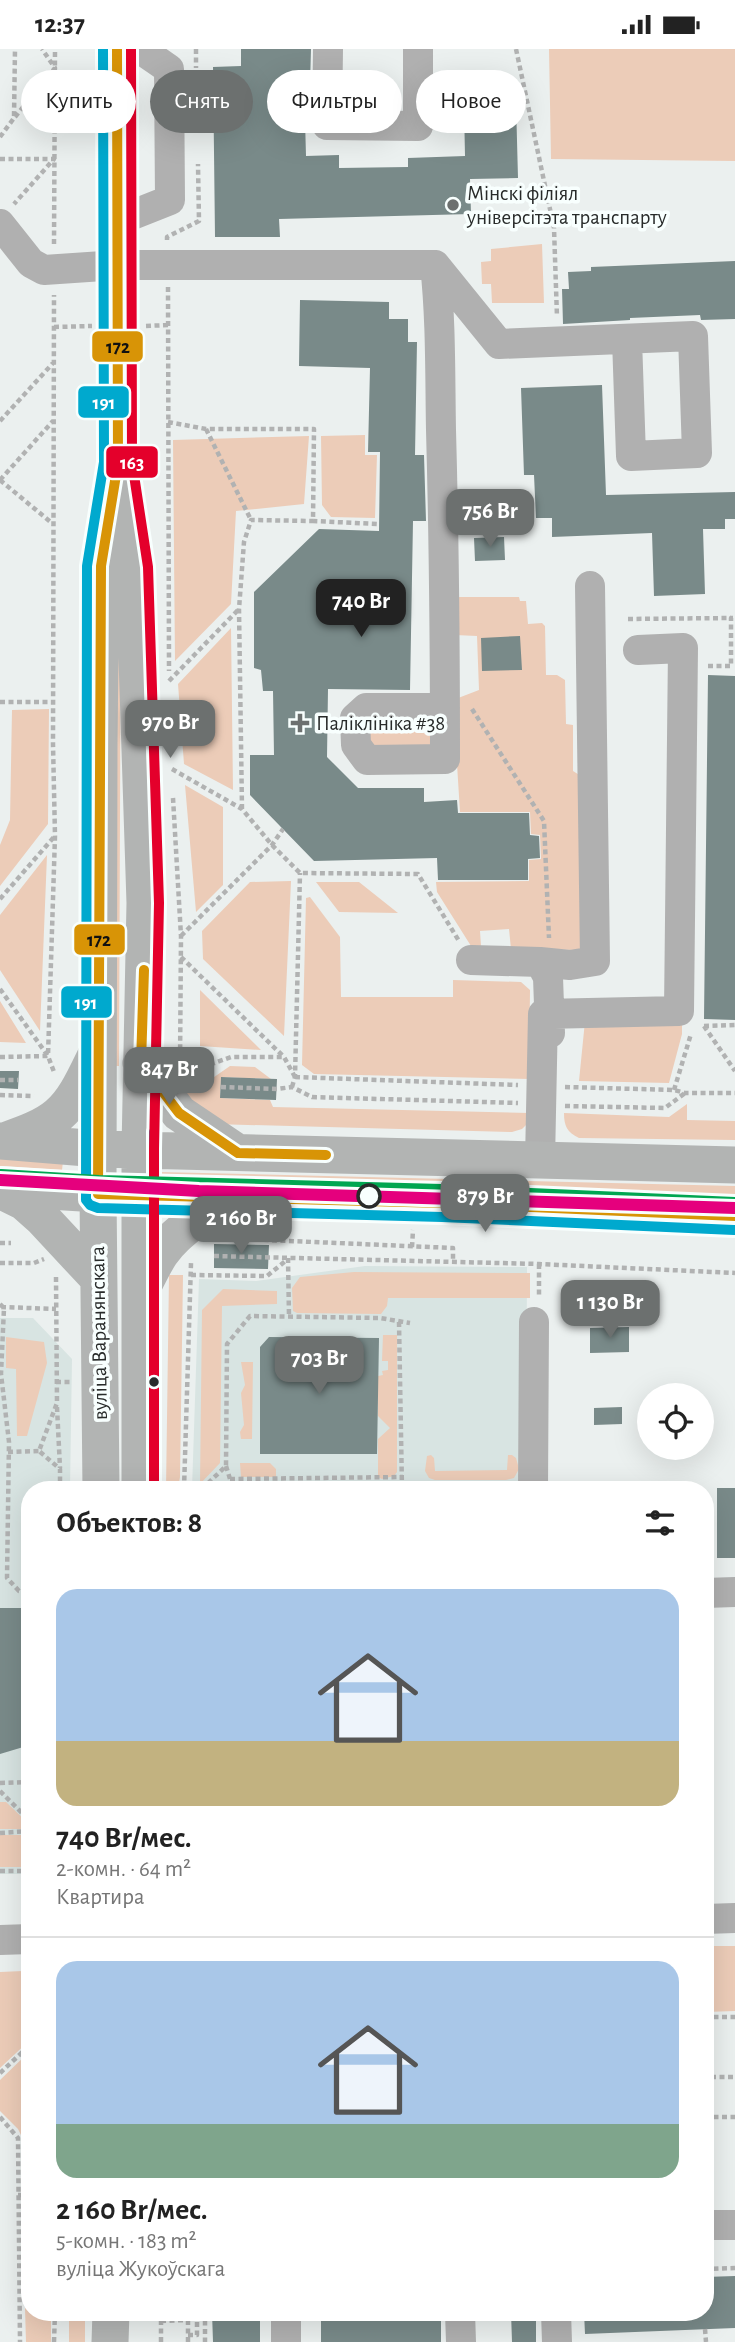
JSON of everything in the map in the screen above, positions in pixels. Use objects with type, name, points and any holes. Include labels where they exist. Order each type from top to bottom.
[{"type":"main road","name":"вуліца Варанянскага","points":[[117,49],[118,463],[135,580],[145,903],[140,1149],[139,1481]]},
{"type":"main road","name":"вуліца Варанянскага","points":[[101,1481],[98,1052],[102,566],[118,463]]},
{"type":"main road","points":[[2,1141],[30,1131],[58,1115],[78,1089],[98,1052]]},
{"type":"main road","points":[[141,1063],[180,1113],[237,1153]]},
{"type":"main road","points":[[2,1141],[99,1149],[735,1165]]},
{"type":"main road","points":[[0,1189],[442,1203],[735,1216]]},
{"type":"main road","points":[[0,1189],[24,1202],[43,1217],[98,1278]]},
{"type":"main road","points":[[139,1292],[162,1252],[187,1226],[208,1211],[237,1198]]},
{"type":"main road","points":[[110,2342],[111,2321]]},
{"type":"street","points":[[117,221],[170,200],[169,69],[140,49]]},
{"type":"street","points":[[328,49],[327,125],[418,126],[418,49]]},
{"type":"street","points":[[5,216],[31,263],[44,270],[117,265],[435,265]]},
{"type":"street","points":[[435,265],[499,344],[627,339]]},
{"type":"street","points":[[435,265],[444,525],[445,708]]},
{"type":"street","points":[[471,960],[570,965],[595,961],[590,586]]},
{"type":"street","points":[[551,1013],[679,1011],[683,649],[638,650]]},
{"type":"street","points":[[544,1161],[551,1013],[545,962]]},
{"type":"street","points":[[533,1481],[534,1322]]},
{"type":"street","points":[[714,1593],[735,1592]]},
{"type":"street","points":[[714,1919],[735,1918]]},
{"type":"street","points":[[0,1940],[21,1939]]},
{"type":"street","points":[[714,2225],[735,2225]]},
{"type":"street","points":[[286,2321],[286,2342]]},
{"type":"street","points":[[460,2321],[461,2342]]},
{"type":"street","points":[[556,2321],[557,2342]]},
{"type":"path","points":[[14,118],[15,49]]},
{"type":"path","points":[[42,49],[55,68]]},
{"type":"path","points":[[48,1056],[55,836],[55,49]]},
{"type":"path","points":[[516,49],[554,227],[559,342]]},
{"type":"path","points":[[0,137],[55,68]]},
{"type":"path","points":[[0,159],[54,159]]},
{"type":"path","points":[[5,216],[54,159]]},
{"type":"path","points":[[168,265],[170,693]]},
{"type":"path","points":[[0,421],[54,362]]},
{"type":"path","points":[[53,421],[0,480],[53,524]]},
{"type":"path","points":[[168,422],[206,429],[314,429],[313,521]]},
{"type":"path","points":[[206,429],[251,520],[244,542],[239,610],[242,809]]},
{"type":"path","points":[[251,520],[379,524]]},
{"type":"path","points":[[169,681],[239,610]]},
{"type":"path","points":[[628,619],[731,618]]},
{"type":"path","points":[[445,667],[544,821],[545,962]]},
{"type":"path","points":[[0,702],[53,702]]},
{"type":"path","points":[[172,756],[173,782]]},
{"type":"path","points":[[172,769],[242,809],[300,873],[418,874],[471,960]]},
{"type":"path","points":[[173,795],[181,936],[180,1075],[231,1057],[284,1057]]},
{"type":"path","points":[[181,936],[272,845],[283,829]]},
{"type":"path","points":[[0,899],[55,836]]},
{"type":"path","points":[[292,1087],[295,1077],[300,873]]},
{"type":"path","points":[[180,957],[284,1057],[295,1077]]},
{"type":"path","points":[[0,989],[48,1056],[55,1074],[49,1081]]},
{"type":"path","points":[[693,1026],[735,1025]]},
{"type":"path","points":[[705,1026],[735,1071]]},
{"type":"path","points":[[0,1057],[48,1056]]},
{"type":"path","points":[[295,1077],[665,1108],[685,1093]]},
{"type":"path","points":[[0,1080],[19,1080]]},
{"type":"path","points":[[221,1087],[292,1087],[312,1097],[545,1096],[674,1090],[685,1093],[735,1093]]},
{"type":"path","points":[[0,1095],[36,1096],[42,1089]]},
{"type":"path","points":[[219,1238],[453,1248],[453,1262]]},
{"type":"path","points":[[0,1243],[11,1243]]},
{"type":"path","points":[[184,1481],[191,1252]]},
{"type":"path","points":[[214,1256],[735,1273]]},
{"type":"path","points":[[0,1263],[34,1263],[45,1258]]},
{"type":"path","points":[[191,1275],[267,1276],[288,1258]]},
{"type":"path","points":[[288,1258],[289,1316]]},
{"type":"path","points":[[56,1275],[60,1481]]},
{"type":"path","points":[[21,1591],[7,1577],[8,1452],[1,1374],[1,1306],[56,1310]]},
{"type":"path","points":[[403,1477],[230,1479],[226,1466],[228,1345],[250,1317],[380,1318],[410,1322]]},
{"type":"path","points":[[399,1322],[403,1481]]},
{"type":"path","points":[[39,1451],[57,1402]]},
{"type":"path","points":[[8,1452],[39,1451],[60,1469]]},
{"type":"path","points":[[210,1481],[226,1466]]},
{"type":"path","points":[[21,1782],[1,1782],[0,1790],[21,1812]]},
{"type":"path","points":[[0,1833],[21,1832]]},
{"type":"path","points":[[0,1871],[21,1871]]},
{"type":"path","points":[[714,2017],[735,2017]]},
{"type":"path","points":[[0,2073],[21,2053]]},
{"type":"path","points":[[714,2077],[735,2077]]},
{"type":"path","points":[[0,2117],[18,2138],[20,2342]]},
{"type":"path","points":[[714,2117],[735,2117]]},
{"type":"path","points":[[714,2269],[735,2268]]},
{"type":"path","points":[[54,2342],[55,2321]]},
{"type":"path","points":[[161,2321],[161,2342]]},
{"type":"path","points":[[188,2321],[188,2342]]},
{"type":"path","points":[[188,2335],[197,2335],[197,2321]]},
{"type":"path","points":[[205,2321],[205,2342]]},
{"type":"path","points":[[705,2329],[706,2342]]},
{"type":"shaded area","points":[[549,49],[735,49],[735,161],[551,159]]},
{"type":"shaded area","points":[[542,244],[544,303],[492,303],[491,284],[482,284],[481,262],[491,261],[491,249]]},
{"type":"shaded area","points":[[365,435],[365,455],[377,455],[375,518],[331,517],[322,505],[321,436]]},
{"type":"shaded area","points":[[309,436],[304,504],[236,511],[231,604],[175,661],[173,440]]},
{"type":"shaded area","points":[[121,569],[119,1066],[113,1066],[116,570]]},
{"type":"shaded area","points":[[455,597],[519,597],[520,601],[526,601],[528,624],[542,623],[545,626],[546,675],[557,675],[565,680],[566,724],[573,725],[573,771],[581,776],[580,950],[511,949],[509,929],[480,931],[481,946],[471,946],[437,892],[436,882],[529,881],[529,860],[541,859],[540,835],[531,834],[530,812],[460,812],[453,700],[479,690],[477,636],[455,635]]},
{"type":"shaded area","points":[[231,628],[233,790],[184,764],[178,684]]},
{"type":"shaded area","points":[[49,709],[48,824],[0,886],[0,845],[10,820],[12,710]]},
{"type":"shaded area","points":[[375,716],[432,721],[434,741],[422,752],[377,753],[365,743],[365,726]]},
{"type":"shaded area","points":[[185,785],[223,807],[223,885],[196,912]]},
{"type":"shaded area","points":[[47,855],[40,1031],[0,970],[0,915]]},
{"type":"shaded area","points":[[291,881],[284,1036],[203,959],[202,931],[250,882]]},
{"type":"shaded area","points":[[316,882],[359,882],[398,913],[339,912]]},
{"type":"shaded area","points":[[310,897],[340,937],[341,997],[453,997],[453,980],[521,982],[530,990],[529,1079],[314,1074],[302,1065],[306,898]]},
{"type":"shaded area","points":[[200,990],[261,1050],[200,1046]]},
{"type":"shaded area","points":[[0,1001],[26,1043],[0,1042]]},
{"type":"shaded area","points":[[682,1020],[682,1034],[669,1083],[579,1081],[585,1021]]},
{"type":"shaded area","points":[[230,1066],[255,1067],[271,1079],[221,1077],[220,1098],[270,1100],[273,1107],[529,1113],[529,1122],[522,1129],[512,1132],[214,1124],[179,1091],[194,1091]]},
{"type":"shaded area","points":[[687,1104],[687,1120],[735,1121],[735,1140],[579,1138],[567,1128],[564,1113],[669,1117]]},
{"type":"shaded area","points":[[0,1157],[63,1161],[62,1170],[0,1166]]},
{"type":"shaded area","points":[[159,1172],[735,1186],[735,1201],[160,1185]]},
{"type":"shaded area","points":[[365,1266],[527,1267],[526,1481],[192,1481],[199,1279],[256,1281]]},
{"type":"shaded area","points":[[354,1272],[530,1273],[530,1298],[388,1298],[387,1306],[381,1314],[293,1311],[292,1288],[300,1277]]},
{"type":"shaded area","points":[[169,1275],[183,1275],[180,1477],[179,1481],[166,1481]]},
{"type":"shaded area","points":[[223,1289],[277,1291],[277,1304],[222,1306],[220,1463],[200,1481],[202,1310]]},
{"type":"shaded area","points":[[0,1318],[33,1318],[72,1359],[70,1481],[21,1481],[21,1874],[0,1874]]},
{"type":"shaded area","points":[[383,1335],[397,1335],[397,1472],[394,1476],[382,1479],[378,1477],[378,1439],[390,1428],[378,1416],[378,1376],[383,1375],[382,1371],[388,1370],[388,1361],[382,1361]]},
{"type":"shaded area","points":[[6,1337],[44,1342],[47,1363],[27,1436],[17,1436],[16,1369],[6,1368]]},
{"type":"shaded area","points":[[241,1362],[253,1362],[252,1439],[241,1439],[240,1432],[244,1425],[241,1393],[245,1385]]},
{"type":"shaded area","points":[[508,1455],[516,1458],[519,1469],[514,1478],[506,1480],[435,1480],[429,1478],[425,1471],[427,1456],[434,1458],[435,1471],[507,1470]]},
{"type":"shaded area","points":[[240,1463],[270,1463],[276,1469],[276,1477],[241,1477]]},
{"type":"shaded area","points":[[0,1802],[6,1802],[21,1816],[21,1829],[0,1829]]},
{"type":"shaded area","points":[[0,1835],[21,1835],[21,1867],[0,1867]]},
{"type":"shaded area","points":[[714,1946],[735,1946],[735,2011],[714,2012]]},
{"type":"shaded area","points":[[21,1971],[21,2048],[0,2068],[0,1972]]},
{"type":"shaded area","points":[[21,2060],[21,2135],[0,2111],[0,2080]]},
{"type":"shaded area","points":[[25,2321],[51,2321],[51,2342],[26,2342]]},
{"type":"shaded area","points":[[69,2321],[85,2321],[85,2342],[69,2342]]},
{"type":"building","points":[[241,49],[311,49],[310,70],[267,70],[267,133],[305,133],[306,156],[339,155],[339,168],[408,167],[408,158],[465,156],[465,133],[517,133],[518,178],[470,179],[471,214],[279,219],[280,237],[215,237],[214,133],[253,133],[253,70],[213,70],[213,67],[241,66]]},
{"type":"building","points":[[735,261],[735,319],[701,320],[700,315],[563,324],[562,289],[569,289],[568,272],[591,271],[591,267]]},
{"type":"building","name":"Паліклініка #38","points":[[300,300],[389,302],[389,319],[408,319],[408,342],[417,342],[415,455],[424,455],[426,521],[413,521],[410,690],[328,689],[327,757],[358,788],[424,788],[424,802],[457,800],[458,813],[529,813],[530,835],[539,836],[540,858],[528,859],[528,880],[438,880],[437,858],[314,861],[250,795],[250,755],[274,755],[273,691],[263,691],[261,670],[254,668],[254,592],[319,529],[379,531],[380,452],[368,452],[370,368],[299,366]]},
{"type":"building","points":[[602,385],[606,495],[735,492],[735,519],[725,519],[725,529],[703,529],[705,594],[654,596],[652,533],[552,537],[552,518],[536,518],[534,475],[524,475],[521,388]]},
{"type":"building","points":[[504,537],[505,560],[475,561],[474,538]]},
{"type":"building","points":[[520,636],[522,670],[482,671],[481,638]]},
{"type":"building","points":[[708,675],[735,676],[735,1020],[704,1019]]},
{"type":"building","points":[[0,1071],[19,1071],[18,1089],[0,1088]]},
{"type":"building","points":[[221,1077],[277,1079],[276,1100],[220,1098]]},
{"type":"building","points":[[214,1244],[269,1245],[268,1269],[214,1268]]},
{"type":"building","points":[[629,1327],[629,1352],[590,1353],[590,1328]]},
{"type":"building","points":[[269,1337],[379,1338],[377,1454],[260,1454],[260,1347]]},
{"type":"building","points":[[622,1407],[622,1424],[594,1425],[594,1408]]},
{"type":"building","points":[[717,1488],[735,1488],[735,1558],[717,1558]]},
{"type":"building","points":[[0,1608],[21,1608],[21,1748],[0,1754]]},
{"type":"building","points":[[735,2276],[735,2328],[585,2334],[584,2321],[714,2321],[714,2277]]},
{"type":"building","points":[[212,2321],[260,2321],[260,2342],[213,2342]]},
{"type":"building","points":[[321,2321],[441,2321],[441,2342],[321,2342]]},
{"type":"building","points":[[511,2321],[536,2321],[536,2342],[512,2342]]},
{"type":"transit line","name":"191","points":[[103,49],[104,462],[87,566],[86,1200],[98,1208],[442,1217],[734,1230]]},
{"type":"transit line","name":"172","points":[[117,49],[118,463],[101,566],[98,1194],[442,1203],[735,1216]]},
{"type":"transit line","name":"163","points":[[131,49],[132,462],[148,567],[159,903],[154,1149],[154,1481]]},
{"type":"transit line","name":"172","points":[[144,970],[141,1063],[179,1113],[238,1153],[326,1155]]},
{"type":"transit line","name":"191","points":[[154,1132],[154,1481]]},
{"type":"transit line","points":[[1,1174],[99,1180],[442,1189],[735,1202]]},
{"type":"transit line","points":[[0,1180],[199,1191],[735,1208]]},
{"type":"place","name":"Мінскі філіял універсітэта транспарту","points":[[453,205]]},
{"type":"place","name":"Паліклініка #38","points":[[300,723]]}]
